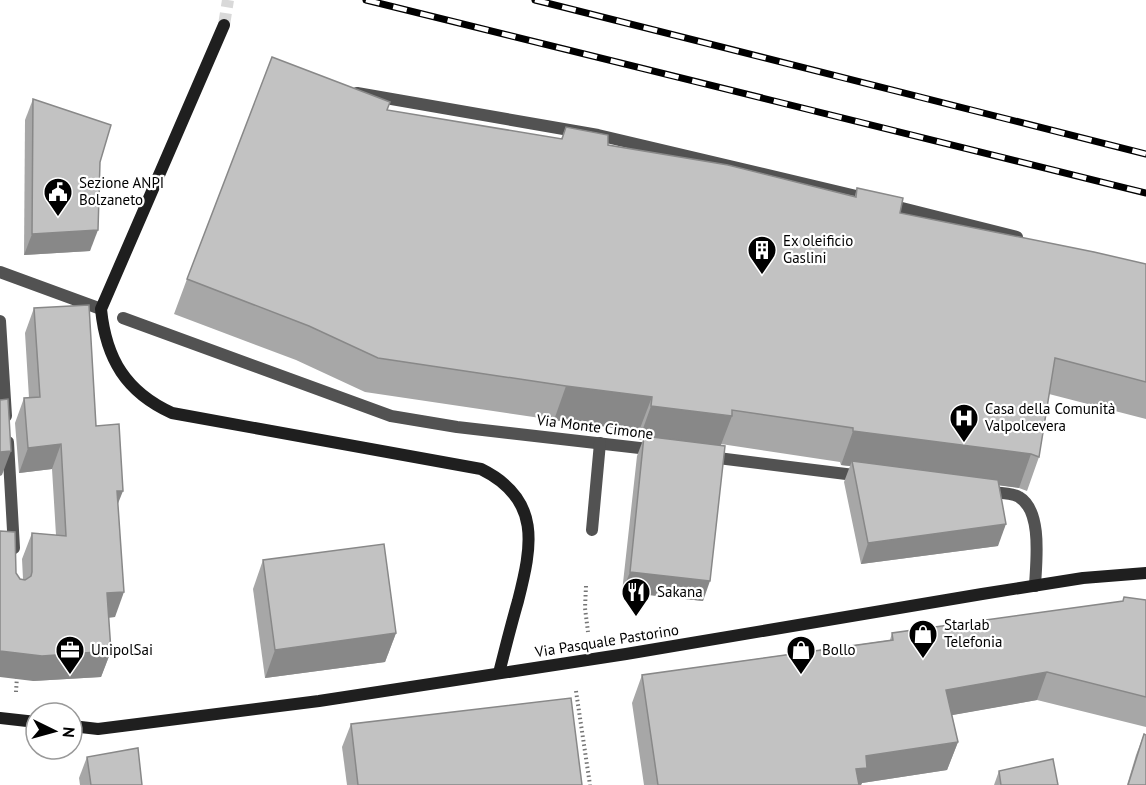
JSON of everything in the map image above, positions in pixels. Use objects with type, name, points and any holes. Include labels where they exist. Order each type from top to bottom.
[{"type":"main road","points":[[225,25],[101,309],[107,346],[114,363],[124,377],[148,400],[172,413],[481,469],[492,474],[513,493],[523,510],[529,530],[530,547],[499,674]]},
{"type":"main road","name":"Via Pasquale Pastorino","points":[[84,727],[98,729],[319,701],[595,659],[1083,578],[1146,573]]},
{"type":"main road","points":[[0,718],[24,721]]},
{"type":"street","points":[[340,89],[598,135],[806,183],[1033,241]]},
{"type":"street","points":[[0,272],[101,309]]},
{"type":"street","name":"Via Monte Cimone","points":[[123,318],[391,416],[457,427],[669,452]]},
{"type":"street","points":[[0,321],[13,510],[14,564]]},
{"type":"street","points":[[592,530],[600,443]]},
{"type":"street","points":[[693,455],[879,478]]},
{"type":"street","points":[[971,490],[1018,496],[1027,504],[1035,527],[1035,586]]},
{"type":"path","points":[[586,586],[587,628],[595,659]]},
{"type":"path","points":[[572,662],[590,785]]},
{"type":"path","points":[[17,674],[17,685]]},
{"type":"building","name":"Ex oleificio Gaslini","points":[[272,57],[390,102],[387,110],[562,139],[566,127],[608,135],[608,145],[728,165],[856,197],[857,188],[903,198],[900,213],[1146,264],[1146,382],[1055,358],[1039,457],[1031,454],[853,431],[853,428],[732,410],[732,416],[651,406],[652,397],[378,358],[309,326],[187,279]]},
{"type":"building","name":"Sezione ANPI Bolzaneto","points":[[33,99],[111,125],[100,162],[98,230],[32,234]]},
{"type":"building","points":[[89,305],[96,426],[119,424],[123,491],[117,491],[124,592],[107,593],[111,651],[42,656],[0,651],[0,531],[15,532],[16,573],[20,579],[25,580],[31,576],[32,572],[32,533],[66,536],[61,444],[28,448],[24,398],[40,397],[34,308]]},
{"type":"building","points":[[8,399],[11,451],[0,452],[0,400]]},
{"type":"building","points":[[644,436],[725,446],[710,581],[630,572]]},
{"type":"building","points":[[852,461],[998,480],[1006,524],[868,543]]},
{"type":"building","points":[[384,544],[396,633],[275,650],[263,560]]},
{"type":"building","points":[[1124,597],[1146,600],[1146,697],[1047,672],[946,690],[958,742],[866,756],[867,768],[856,769],[859,785],[658,785],[642,675],[893,640],[892,633],[1123,601]]},
{"type":"building","points":[[571,698],[582,785],[358,785],[351,724]]},
{"type":"building","points":[[1144,734],[1146,735],[1146,785],[1128,785]]},
{"type":"building","points":[[138,748],[142,785],[91,785],[87,757]]},
{"type":"building","points":[[1053,759],[1058,785],[1001,785],[999,771]]},
{"type":"tunnel","points":[[224,25],[228,0]]},
{"type":"railway","points":[[366,0],[1146,193]]},
{"type":"railway","points":[[535,0],[1146,154]]},
{"type":"place","name":"Sezione ANPI Bolzaneto","points":[[58,218]]},
{"type":"place","name":"Ex oleificio Gaslini","points":[[762,276]]},
{"type":"place","name":"Casa della Comunità Valpolcevera","points":[[964,444]]},
{"type":"place","name":"Sakana","points":[[636,618]]},
{"type":"place","name":"Starlab Telefonia","points":[[923,660]]},
{"type":"place","name":"UnipolSai","points":[[70,676]]},
{"type":"place","name":"Bollo","points":[[801,676]]}]
